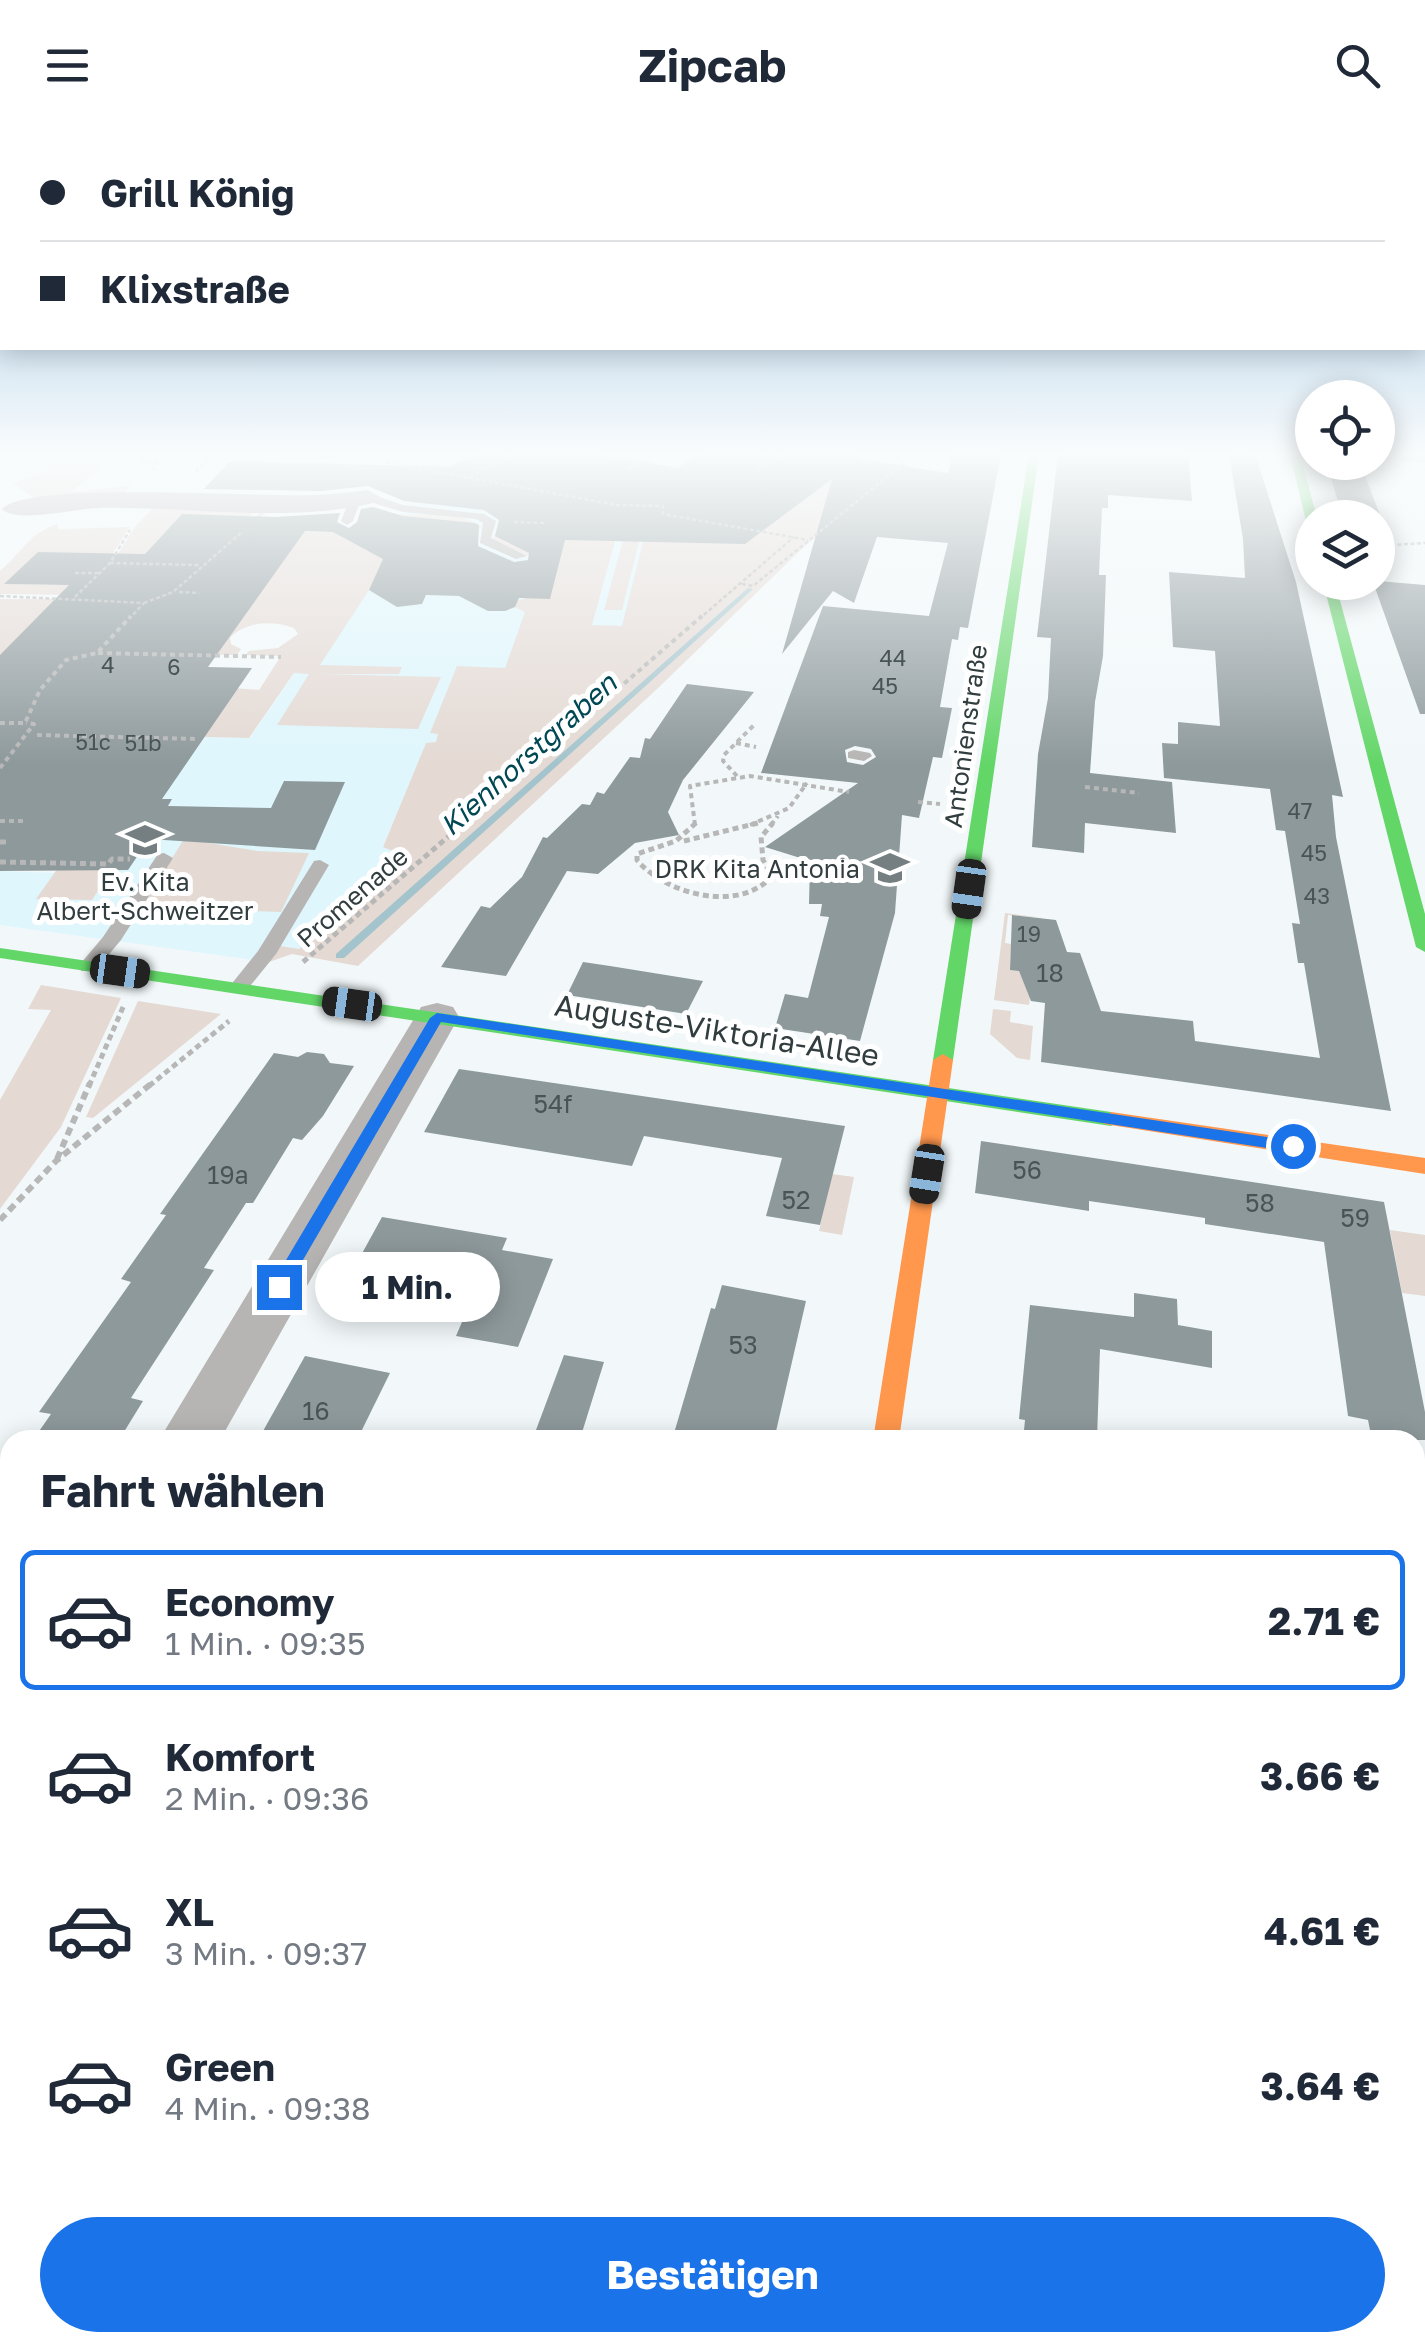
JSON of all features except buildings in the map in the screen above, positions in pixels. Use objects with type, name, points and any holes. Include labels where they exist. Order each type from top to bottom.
[{"type":"main road","name":"Antonienstraße","points":[[888,1430],[1019,558]]},
{"type":"main road","points":[[1334,600],[1425,947]]},
{"type":"main road","name":"Auguste-Viktoria-Allee","points":[[0,953],[1425,1166]]},
{"type":"street","points":[[196,1430],[437,1018]]},
{"type":"lane","points":[[88,966],[111,940],[164,858]]},
{"type":"lane","points":[[239,987],[266,954],[320,865]]},
{"type":"path","points":[[74,597],[113,558]]},
{"type":"path","points":[[164,564],[169,558]]},
{"type":"path","points":[[178,592],[200,565],[213,558]]},
{"type":"path","name":"Promenade","points":[[295,969],[771,558]]},
{"type":"path","points":[[741,583],[754,586],[787,558]]},
{"type":"path","points":[[110,563],[200,565]]},
{"type":"path","points":[[760,567],[772,570]]},
{"type":"path","points":[[76,573],[100,573]]},
{"type":"path","points":[[0,596],[144,602],[178,592],[200,593]]},
{"type":"path","points":[[78,609],[88,598]]},
{"type":"path","points":[[97,653],[144,602]]},
{"type":"path","points":[[240,656],[244,650]]},
{"type":"path","points":[[25,724],[40,690],[66,660],[97,653],[281,658]]},
{"type":"path","points":[[108,664],[117,654]]},
{"type":"path","points":[[174,666],[180,655]]},
{"type":"path","points":[[240,668],[248,656]]},
{"type":"path","points":[[0,723],[34,724],[0,767]]},
{"type":"path","points":[[738,777],[723,762],[726,749],[754,725]]},
{"type":"path","points":[[37,735],[197,739]]},
{"type":"path","points":[[736,743],[756,747]]},
{"type":"path","points":[[678,843],[696,824],[690,786],[738,777],[807,783],[849,792]]},
{"type":"path","points":[[778,816],[646,850],[637,854],[637,860],[654,878],[684,890],[716,895],[756,891],[769,884],[772,876],[763,860],[762,836],[778,816],[804,797],[807,783]]},
{"type":"path","points":[[1085,787],[1139,793]]},
{"type":"path","points":[[918,802],[940,804]]},
{"type":"path","points":[[0,821],[24,822]]},
{"type":"path","points":[[0,862],[108,864],[112,859],[135,859]]},
{"type":"path","points":[[56,1161],[127,998]]},
{"type":"path","points":[[0,1220],[56,1161],[235,1016]]},
{"type":"shaded area","points":[[13,558],[110,558],[107,562],[6,584],[63,585],[73,575],[73,595],[0,594],[0,571]]},
{"type":"shaded area","points":[[217,558],[434,558],[369,590],[320,665],[402,667],[399,674],[319,674],[441,677],[418,729],[277,725],[309,674],[294,673],[249,738],[50,733],[208,686],[259,690],[281,656],[245,655],[249,651],[278,648],[298,634],[294,628],[277,624],[252,625],[230,638],[231,644],[241,649],[237,655],[111,652]]},
{"type":"shaded area","points":[[373,558],[647,558],[631,627],[535,647],[436,742],[426,743],[383,846],[406,855],[299,949],[269,962],[0,925],[0,871],[54,873],[64,859],[161,770],[181,771],[205,737],[250,738]]},
{"type":"shaded area","points":[[531,558],[610,558],[592,625],[622,626],[639,558],[793,558],[358,966],[292,954],[269,962],[280,946],[299,949],[405,856],[383,847],[426,743],[436,742],[438,734],[430,733],[457,666],[505,668],[525,612],[515,607],[517,601],[526,598]]},
{"type":"shaded area","points":[[618,558],[635,558],[622,610],[604,610]]},
{"type":"shaded area","points":[[0,599],[65,599],[0,708]]},
{"type":"shaded area","points":[[184,839],[257,851],[309,853],[281,912],[142,907]]},
{"type":"shaded area","points":[[58,868],[112,869],[92,900],[36,899]]},
{"type":"shaded area","points":[[1005,913],[1044,918],[1008,915],[1005,943],[1011,944],[1010,970],[1019,971],[1030,997],[1029,1005],[994,1000]]},
{"type":"shaded area","points":[[41,985],[121,998],[61,1127],[0,1209],[0,1100],[51,1010],[28,1009]]},
{"type":"shaded area","points":[[138,1001],[221,1014],[93,1118],[86,1117]]},
{"type":"shaded area","points":[[993,1009],[1011,1011],[1010,1022],[1033,1026],[1030,1060],[1017,1058],[990,1034]]},
{"type":"shaded area","points":[[832,1174],[854,1177],[842,1235],[819,1231]]},
{"type":"shaded area","points":[[1390,1230],[1425,1235],[1425,1296],[1402,1293]]},
{"type":"waterway","name":"Kienhorstgraben","points":[[340,956],[750,589]]},
{"type":"traffic: fast","points":[[943,1060],[1018,558]]},
{"type":"traffic: fast","points":[[1334,600],[1425,947]]},
{"type":"traffic: fast","points":[[0,953],[1111,1119]]},
{"type":"traffic: slow","points":[[888,1430],[943,1060]]},
{"type":"traffic: slow","points":[[1111,1119],[1425,1166]]},
{"type":"place","name":"Ev. Kita Albert-Schweitzer","points":[[145,840]]},
{"type":"place","name":"DRK Kita Antonia","points":[[890,868]]},
{"type":"route","points":[[279,1287],[437,1018],[1293,1146]]}]
